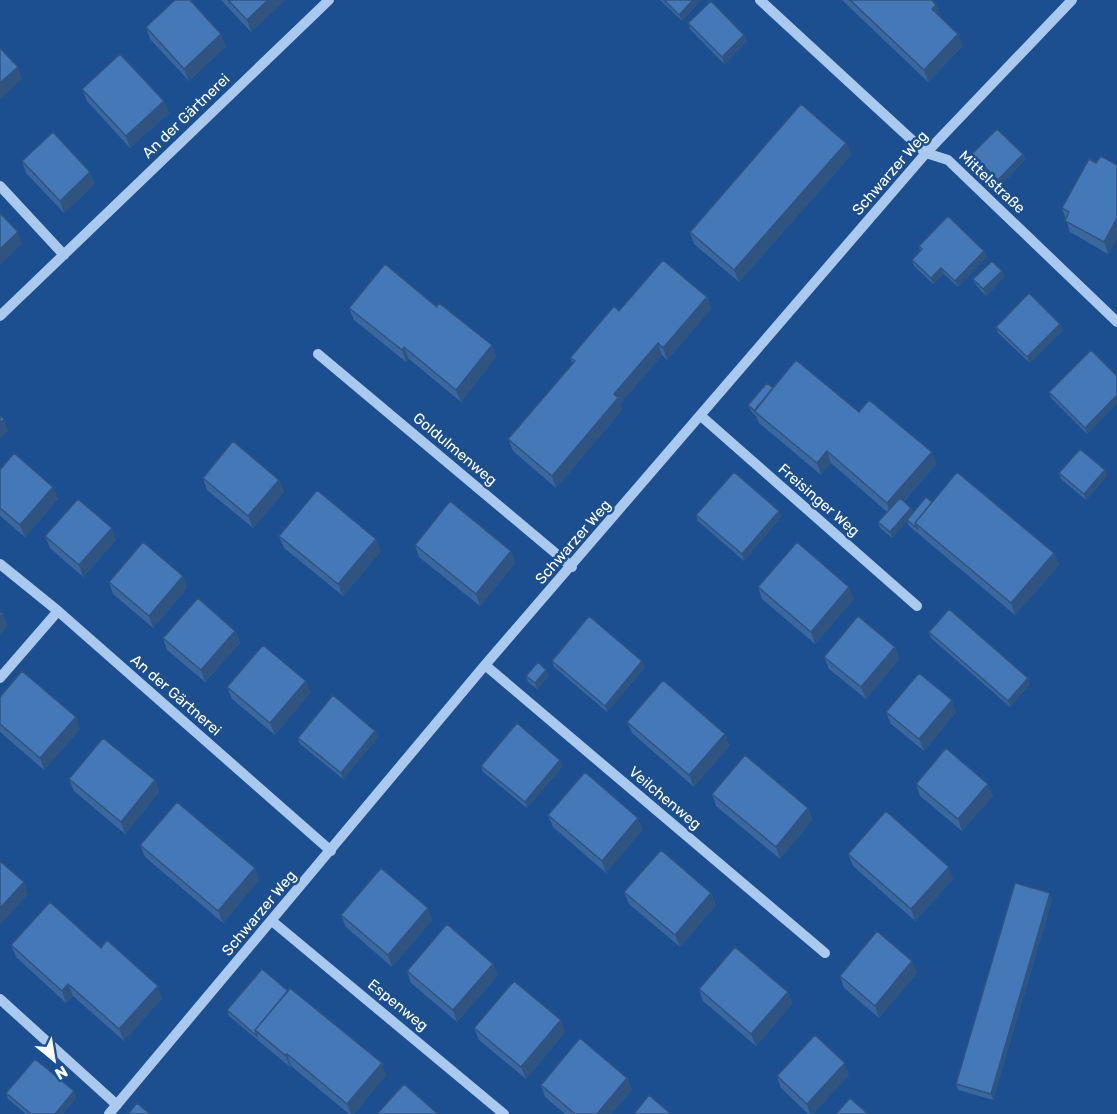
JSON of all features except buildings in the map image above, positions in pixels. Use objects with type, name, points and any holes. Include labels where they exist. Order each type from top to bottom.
[{"type":"street","name":"An der Gärtnerei","points":[[0,316],[329,0]]},
{"type":"street","name":"Mittelstraße","points":[[760,0],[926,153],[948,160],[1117,322]]},
{"type":"street","name":"Schwarzer Weg","points":[[109,1114],[485,665],[572,567],[926,153],[1072,0]]},
{"type":"street","points":[[0,186],[64,255]]},
{"type":"street","name":"Goldulmenweg","points":[[318,354],[572,567]]},
{"type":"street","name":"Freisinger Weg","points":[[701,416],[917,606]]},
{"type":"street","name":"An der Gärtnerei","points":[[0,564],[58,611],[331,850]]},
{"type":"street","points":[[0,678],[58,611]]},
{"type":"street","name":"Veilchenweg","points":[[485,665],[825,953]]},
{"type":"street","name":"Espenweg","points":[[272,921],[504,1114]]},
{"type":"street","points":[[2,1005],[117,1105]]}]
